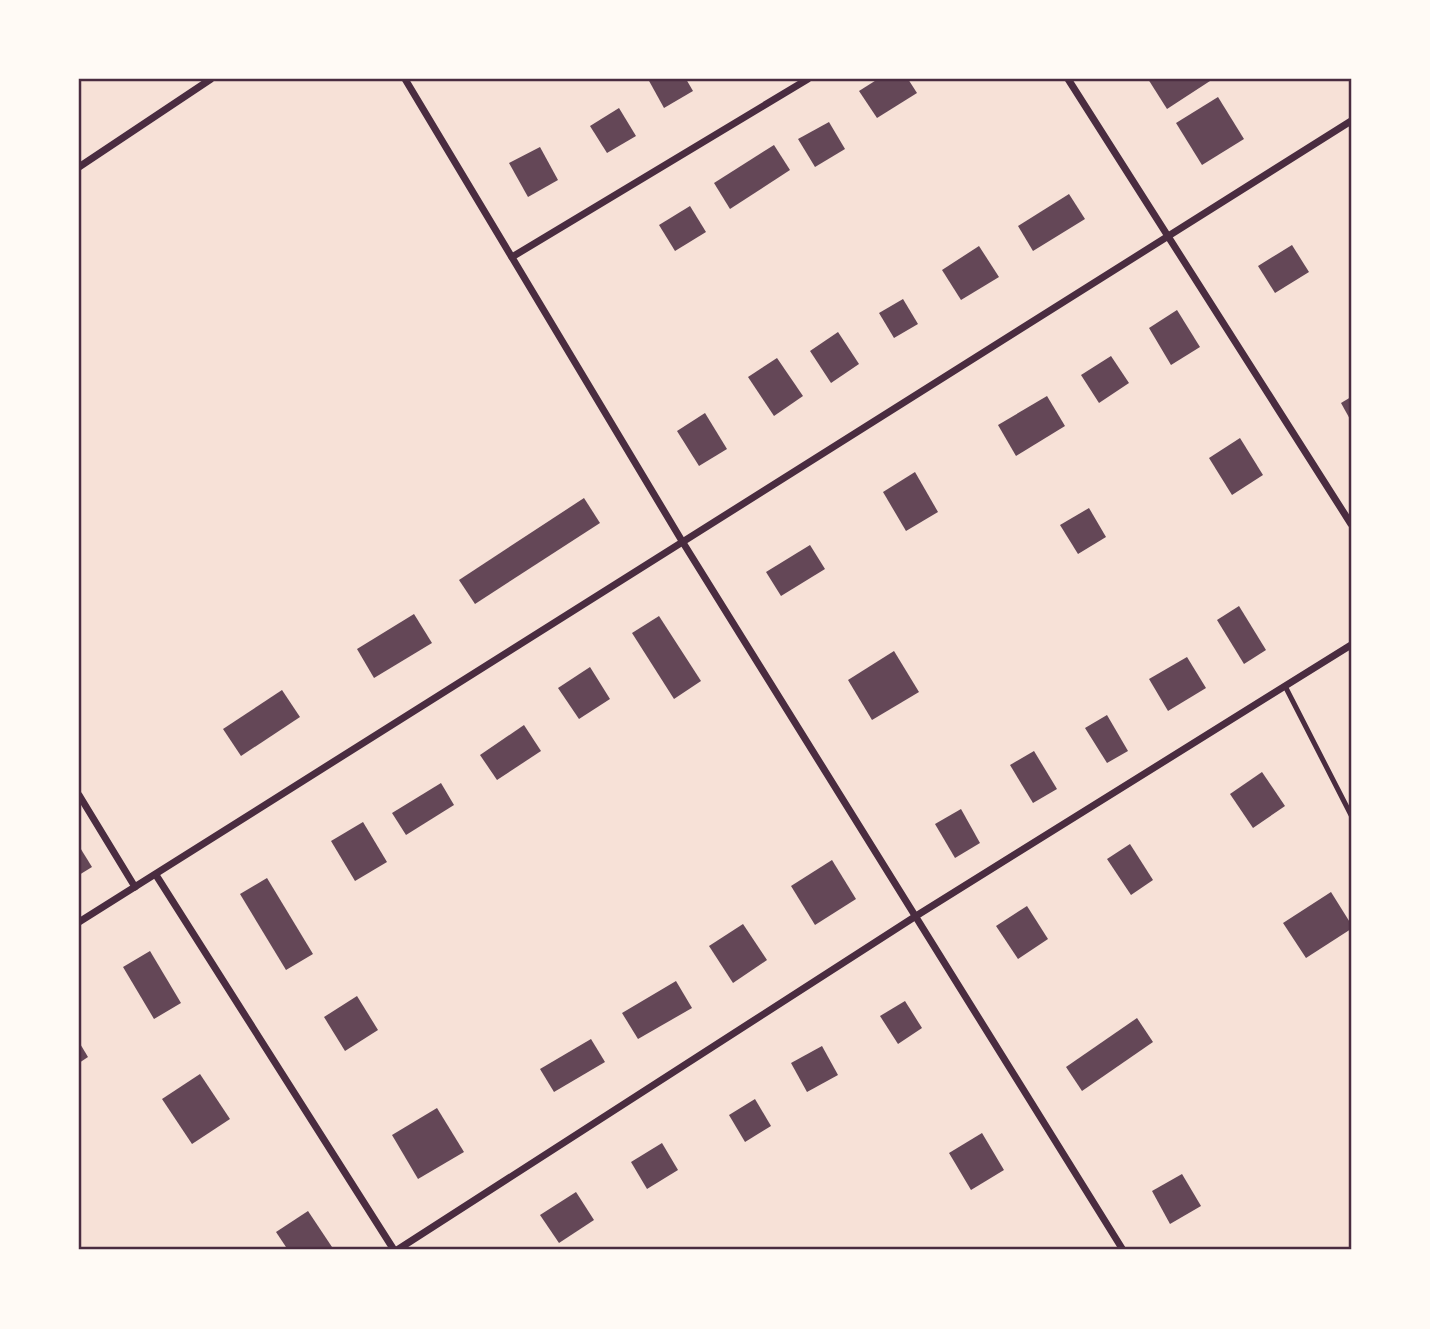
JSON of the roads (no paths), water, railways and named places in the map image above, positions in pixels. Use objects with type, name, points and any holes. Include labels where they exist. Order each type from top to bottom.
[{"type":"street","points":[[79,167],[211,79]]},
{"type":"street","points":[[405,79],[682,541],[1123,1250]]},
{"type":"street","points":[[512,257],[808,79]]},
{"type":"street","points":[[1068,79],[1351,524]]},
{"type":"street","points":[[79,922],[1351,121]]},
{"type":"street","points":[[156,874],[395,1250],[916,916],[1351,645]]},
{"type":"street","points":[[79,795],[135,887]]},
{"type":"lane","points":[[1285,687],[1351,816]]}]
